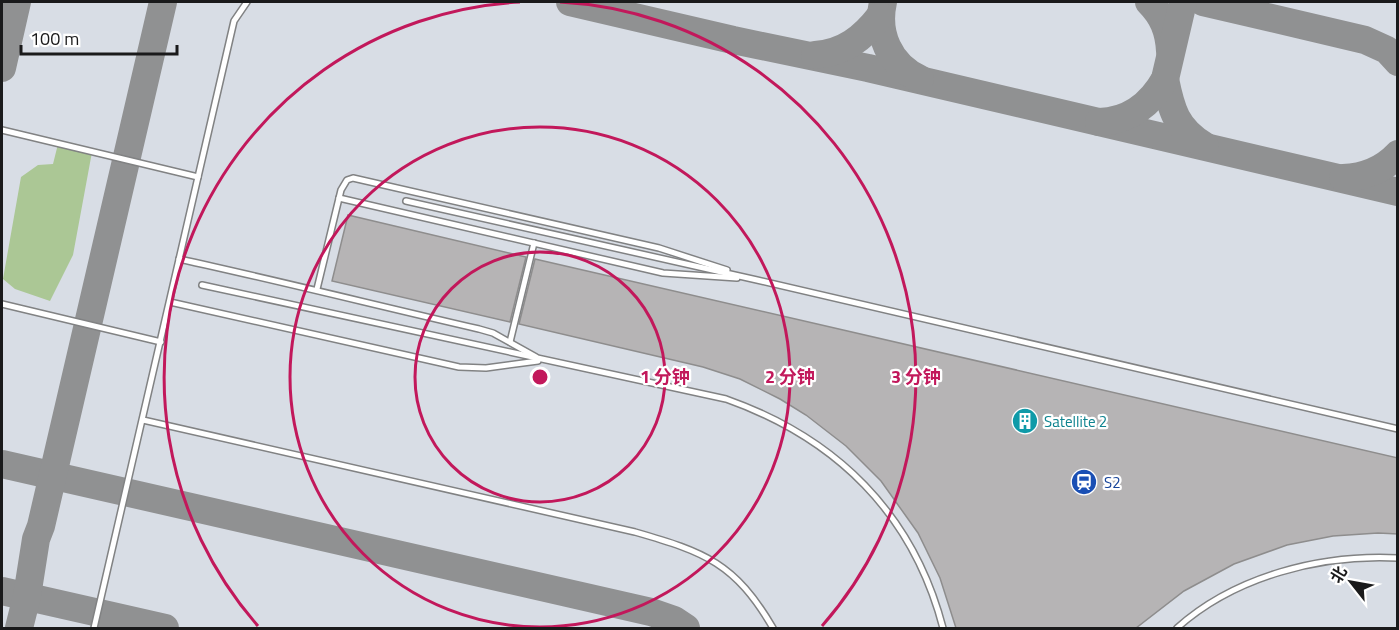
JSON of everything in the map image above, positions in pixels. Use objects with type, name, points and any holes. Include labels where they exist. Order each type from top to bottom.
[{"type":"lane","points":[[94,628],[234,21],[248,2]]},
{"type":"lane","points":[[2,130],[198,177]]},
{"type":"lane","points":[[317,289],[341,190],[347,180],[363,179],[659,248],[757,280]]},
{"type":"lane","points":[[339,198],[663,273],[757,280]]},
{"type":"lane","points":[[406,201],[1398,429]]},
{"type":"lane","points":[[510,342],[534,243]]},
{"type":"lane","points":[[179,259],[317,289],[365,303],[479,329],[510,342],[543,360]]},
{"type":"lane","points":[[202,285],[726,399],[756,410],[787,425],[822,447],[844,464],[886,509],[904,536],[938,608],[943,628]]},
{"type":"lane","points":[[170,302],[459,367],[486,368],[543,360]]},
{"type":"lane","points":[[2,304],[161,342]]},
{"type":"lane","points":[[143,420],[635,532],[677,544],[698,552],[737,578],[749,591],[773,628]]},
{"type":"lane","points":[[1177,628],[1237,588],[1303,565],[1367,556],[1398,558]]},
{"type":"shaded area","points":[[2,2],[1397,2],[1397,628],[2,628]]},
{"type":"green space","points":[[58,144],[92,152],[73,255],[50,301],[15,289],[3,279],[21,177],[38,165],[53,164]]},
{"type":"building","points":[[348,215],[526,257],[510,322],[332,281]]},
{"type":"building","name":"Satellite 2","points":[[535,259],[1398,458],[1398,534],[1333,536],[1287,545],[1234,564],[1184,591],[1136,628],[956,628],[940,578],[918,533],[881,481],[846,446],[806,415],[740,379],[703,367],[519,324]]},
{"type":"taxiway","points":[[2,68],[17,2]]},
{"type":"taxiway","points":[[19,628],[27,596],[36,539],[41,526],[163,2]]},
{"type":"taxiway","points":[[570,2],[733,40],[868,68],[1398,192]]},
{"type":"taxiway","points":[[883,2],[881,25],[887,47],[900,65],[920,79]]},
{"type":"taxiway","points":[[1149,2],[1164,24],[1170,51]]},
{"type":"taxiway","points":[[1099,122],[1129,115],[1146,103],[1159,88],[1165,79],[1183,2]]},
{"type":"taxiway","points":[[1203,2],[1365,40],[1387,50],[1398,62]]},
{"type":"taxiway","points":[[815,55],[844,48],[867,31],[880,16]]},
{"type":"taxiway","points":[[1165,79],[1176,117],[1187,133],[1205,146]]},
{"type":"taxiway","points":[[1343,178],[1373,172],[1398,154]]},
{"type":"taxiway","points":[[2,464],[651,612],[674,620],[686,628]]},
{"type":"taxiway","points":[[2,591],[165,628]]},
{"type":"place","name":"Satellite 2","points":[[1025,421]]},
{"type":"place","name":"S2","points":[[1084,482]]}]
